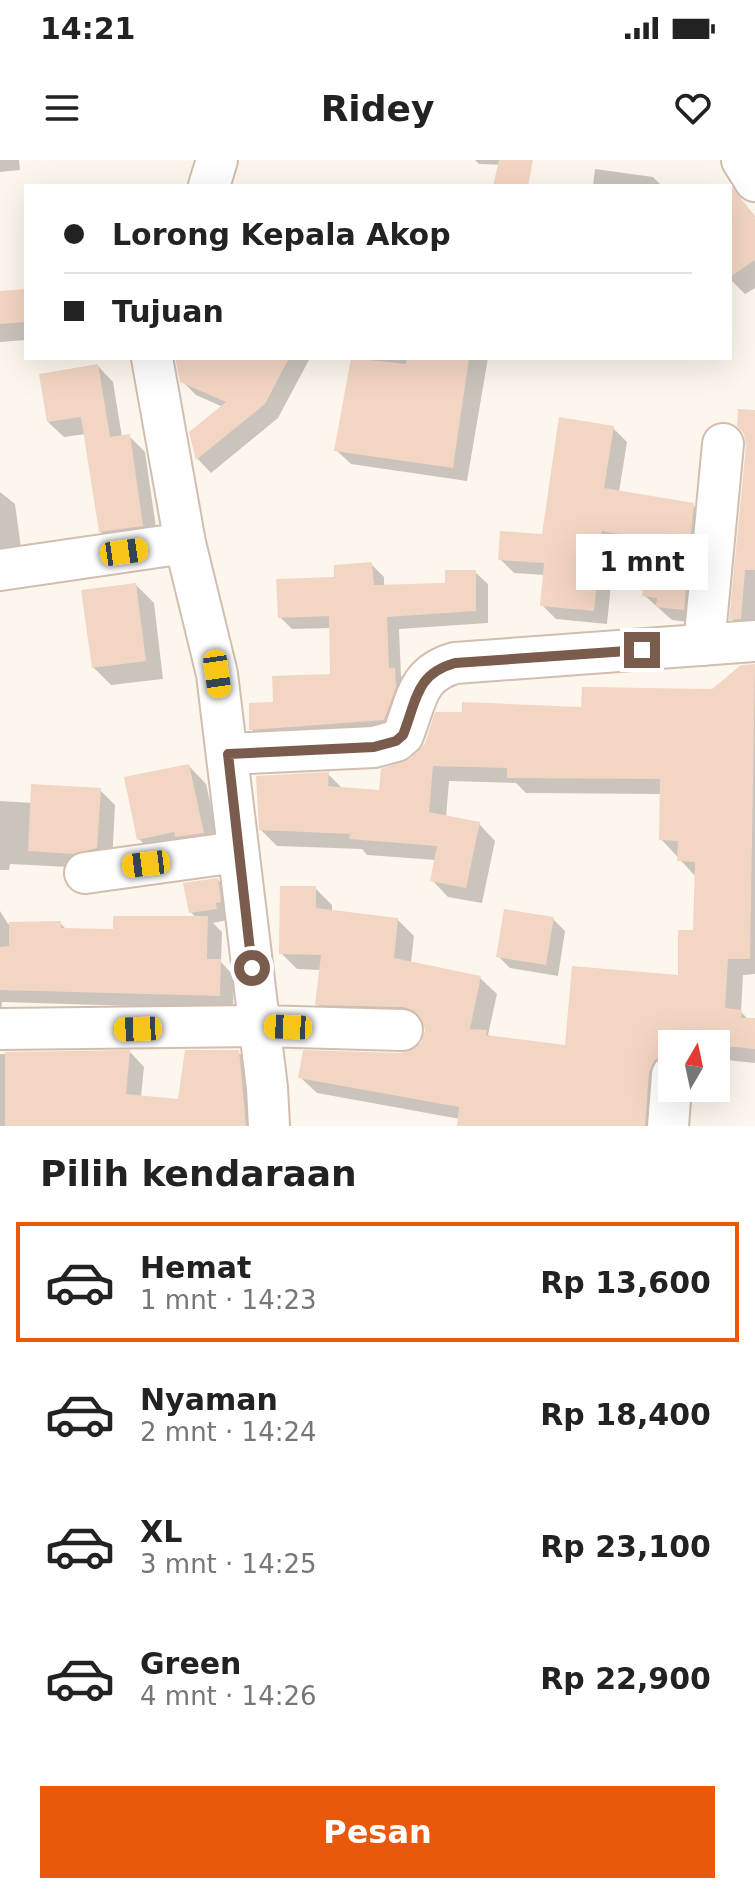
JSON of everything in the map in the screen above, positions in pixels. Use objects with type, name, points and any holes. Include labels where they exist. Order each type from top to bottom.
[{"type":"street","points":[[210,184],[217,160]]},
{"type":"street","points":[[742,160],[755,181]]},
{"type":"street","points":[[152,360],[185,543],[217,674],[260,1026],[269,1126]]},
{"type":"street","points":[[704,645],[723,444]]},
{"type":"street","points":[[0,570],[185,543]]},
{"type":"street","points":[[228,754],[374,747],[396,741],[403,735],[426,677],[434,669],[455,663],[755,641]]},
{"type":"street","points":[[85,873],[237,852]]},
{"type":"street","points":[[0,1029],[260,1026],[402,1030]]},
{"type":"street","points":[[668,1126],[670,1102]]},
{"type":"building","points":[[499,160],[533,160],[528,184],[493,184]]},
{"type":"building","points":[[732,187],[755,217],[755,260],[732,276]]},
{"type":"building","points":[[24,289],[24,322],[0,324],[0,291]]},
{"type":"building","points":[[175,360],[288,360],[265,404],[196,460],[189,432],[226,402],[180,382]]},
{"type":"building","points":[[351,360],[406,364],[407,360],[469,360],[453,468],[334,451]]},
{"type":"building","points":[[98,364],[110,437],[130,434],[143,526],[99,532],[81,417],[47,422],[39,374]]},
{"type":"building","points":[[738,409],[755,410],[755,570],[745,570],[741,619],[729,620],[746,446],[744,434],[737,426]]},
{"type":"building","points":[[559,417],[614,426],[604,488],[694,503],[684,610],[656,607],[657,598],[642,596],[649,539],[602,531],[594,611],[540,606],[544,563],[498,560],[500,531],[542,534]]},
{"type":"building","points":[[372,562],[374,585],[445,583],[445,570],[476,570],[476,611],[387,617],[389,668],[395,668],[396,687],[384,720],[249,730],[249,703],[273,702],[272,676],[330,674],[329,616],[278,618],[276,579],[334,577],[334,565]]},
{"type":"building","points":[[136,583],[146,661],[92,668],[81,590]]},
{"type":"building","points":[[755,664],[750,959],[728,959],[725,1008],[742,1010],[741,1018],[755,1018],[755,1049],[730,1047],[730,1030],[658,1030],[658,1058],[649,1072],[645,1126],[457,1126],[459,1107],[298,1078],[303,1050],[402,1053],[421,1043],[425,1030],[415,1011],[403,1007],[315,1005],[321,955],[279,954],[280,886],[316,886],[316,908],[398,918],[394,958],[481,976],[470,1029],[487,1030],[486,1035],[565,1045],[572,966],[678,975],[678,930],[693,930],[695,862],[677,861],[678,841],[659,840],[660,779],[507,778],[507,768],[433,766],[429,812],[480,822],[466,888],[430,881],[437,846],[349,839],[350,834],[259,830],[256,776],[329,772],[328,786],[379,790],[381,769],[411,758],[425,743],[435,712],[462,712],[462,702],[581,707],[582,687],[712,689],[741,665]]},
{"type":"building","points":[[189,764],[204,833],[175,837],[174,832],[137,840],[124,777]]},
{"type":"building","points":[[31,784],[101,788],[97,848],[73,854],[28,851]]},
{"type":"building","points":[[218,878],[221,902],[216,903],[217,909],[189,913],[183,883]]},
{"type":"building","points":[[504,909],[554,917],[546,965],[496,957]]},
{"type":"building","points":[[113,916],[208,916],[207,959],[221,959],[220,996],[0,990],[0,947],[9,946],[9,922],[61,921],[61,928],[113,929]]},
{"type":"building","points":[[130,1050],[126,1094],[178,1099],[185,1050],[239,1050],[246,1126],[5,1126],[5,1052]]},
{"type":"route","points":[[252,968],[228,754],[374,747],[396,741],[403,735],[426,677],[434,669],[455,663],[642,650]]}]
